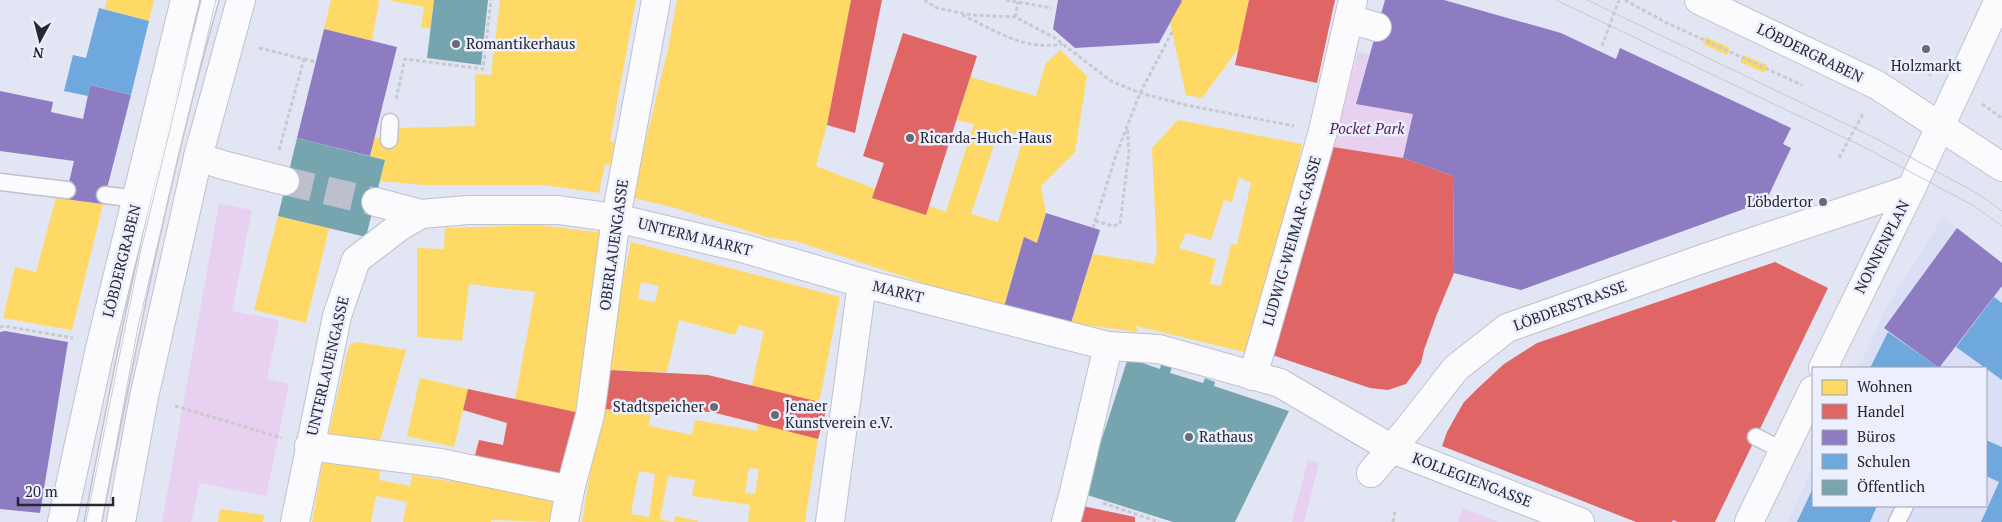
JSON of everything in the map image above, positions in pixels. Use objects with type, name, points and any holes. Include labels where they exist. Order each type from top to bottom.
[{"type":"street","name":"LÖBDERGRABEN","points":[[62,522],[101,344],[185,0]]},
{"type":"street","points":[[121,522],[144,397],[198,157],[241,0]]},
{"type":"street","name":"OBERLAUENGASSE","points":[[564,522],[570,490],[590,415],[616,218],[656,0]]},
{"type":"street","name":"LÖBDERGRABEN","points":[[1699,0],[1877,85],[2002,167]]},
{"type":"street","name":"NONNENPLAN","points":[[1823,367],[1911,189],[1929,119],[1999,0]]},
{"type":"street","name":"LUDWIG-WEIMAR-GASSE","points":[[1253,376],[1323,131],[1351,10],[1378,27]]},
{"type":"street","points":[[198,157],[222,166],[278,179]]},
{"type":"street","name":"LÖBDERSTRASSE","points":[[1371,472],[1456,368],[1507,328],[1705,258],[1911,189]]},
{"type":"street","name":"UNTERM MARKT","points":[[382,196],[422,214],[468,210],[558,210],[616,218],[742,248],[862,283]]},
{"type":"street","name":"UNTERLAUENGASSE","points":[[295,522],[300,443],[338,352],[337,316],[356,260],[399,227],[422,214]]},
{"type":"street","name":"MARKT","points":[[830,522],[862,283],[1108,346],[1160,350],[1253,376]]},
{"type":"street","points":[[1066,522],[1108,346]]},
{"type":"street","points":[[1253,376],[1280,383],[1392,448]]},
{"type":"street","points":[[1749,522],[1812,392]]},
{"type":"street","points":[[300,443],[440,463],[570,490]]},
{"type":"street","name":"KOLLEGIENGASSE","points":[[1392,448],[1580,522]]},
{"type":"lane","points":[[93,522],[134,317],[173,143],[210,0]]},
{"type":"lane","points":[[389,140],[390,122]]},
{"type":"lane","points":[[0,182],[67,190]]},
{"type":"lane","points":[[105,195],[138,198]]},
{"type":"lane","points":[[1756,436],[1784,451]]},
{"type":"lane","points":[[1898,522],[1905,507]]},
{"type":"path","points":[[390,122],[405,59],[450,63],[483,69],[491,0]]},
{"type":"path","points":[[924,0],[937,8],[957,12],[1015,17],[1047,33],[1111,81],[1140,93],[1186,105],[1323,131]]},
{"type":"path","points":[[1006,0],[1052,8]]},
{"type":"path","points":[[1602,46],[1619,0]]},
{"type":"path","points":[[1625,0],[1665,22],[1805,86]]},
{"type":"path","points":[[1015,17],[1018,2]]},
{"type":"path","points":[[957,12],[990,30],[1016,41],[1040,45],[1062,44]]},
{"type":"path","points":[[1093,228],[1111,168],[1127,125],[1140,93],[1172,32]]},
{"type":"path","points":[[270,51],[316,62]]},
{"type":"path","points":[[278,179],[304,59]]},
{"type":"path","points":[[1856,107],[1865,110]]},
{"type":"path","points":[[1095,221],[1113,226],[1120,224],[1129,152],[1127,125]]},
{"type":"path","points":[[0,327],[4,326],[101,344]]},
{"type":"path","points":[[175,406],[300,443]]},
{"type":"path","points":[[1129,511],[1159,522]]},
{"type":"path","points":[[1393,522],[1395,511]]},
{"type":"shaded area","points":[[1943,217],[2002,263],[2002,522],[1788,522],[1812,468],[1812,507],[1987,507],[1987,367],[1859,367],[1885,310]]},
{"type":"green space","name":"Pocket Park","points":[[1358,52],[1369,55],[1356,103],[1413,114],[1403,158],[1333,147]]},
{"type":"green space","points":[[219,204],[252,210],[232,311],[279,320],[267,379],[289,384],[266,496],[200,483],[191,522],[162,522]]},
{"type":"green space","points":[[1308,460],[1319,463],[1304,522],[1292,522]]},
{"type":"green space","points":[[1463,508],[1498,522],[1458,522]]},
{"type":"building: Wohnen","points":[[107,0],[154,0],[149,21],[105,9]]},
{"type":"building: Wohnen","points":[[331,0],[379,0],[372,41],[324,29]]},
{"type":"building: Wohnen","points":[[388,0],[434,0],[430,29],[421,27],[424,7]]},
{"type":"building: Wohnen","points":[[500,0],[636,0],[610,141],[644,148],[668,49],[677,0],[851,0],[827,125],[816,166],[875,189],[872,198],[926,215],[929,206],[946,212],[974,124],[957,120],[970,77],[1036,96],[1046,63],[1060,50],[1087,76],[1075,152],[1041,186],[1046,213],[1037,243],[1024,237],[1004,307],[948,291],[795,241],[767,237],[675,208],[634,198],[639,171],[605,164],[599,193],[544,185],[424,185],[380,181],[385,160],[370,156],[374,137],[389,140],[395,128],[475,126],[475,74],[491,75]],"holes":[[[999,130],[1024,136],[998,222],[971,214]]]},
{"type":"building: Wohnen","points":[[1182,0],[1249,0],[1239,48],[1202,98],[1186,95],[1170,23]]},
{"type":"building: Wohnen","points":[[1706,37],[1730,48],[1727,55],[1703,44]]},
{"type":"building: Wohnen","points":[[1743,55],[1767,65],[1764,73],[1740,62]]},
{"type":"building: Wohnen","points":[[1178,120],[1302,144],[1292,193],[1249,353],[1136,326],[1138,332],[1071,323],[1093,254],[1154,264],[1157,252],[1152,148]],"holes":[[[1239,177],[1251,183],[1237,245],[1231,244],[1221,286],[1210,284],[1216,259],[1179,248],[1186,233],[1211,240],[1224,200],[1232,202]]]},
{"type":"building: Wohnen","points":[[56,198],[103,204],[72,330],[3,318],[15,267],[36,272]]},
{"type":"building: Wohnen","points":[[278,216],[329,228],[306,323],[254,310]]},
{"type":"building: Wohnen","points":[[537,225],[605,233],[580,413],[515,400],[535,292],[469,284],[462,341],[417,337],[417,248],[444,249],[445,228]]},
{"type":"building: Wohnen","points":[[631,242],[840,297],[819,403],[752,386],[764,331],[739,325],[735,335],[679,320],[667,372],[608,370],[618,305]],"holes":[[[641,282],[659,286],[655,302],[638,299]]]},
{"type":"building: Wohnen","points":[[357,342],[406,350],[379,444],[329,433],[347,353],[350,344]]},
{"type":"building: Wohnen","points":[[420,378],[468,389],[454,447],[407,436]]},
{"type":"building: Wohnen","points":[[601,409],[651,411],[649,426],[692,435],[695,420],[757,431],[758,423],[818,439],[805,522],[748,522],[750,505],[692,496],[695,480],[668,476],[660,519],[673,522],[582,522]],"holes":[[[749,468],[759,469],[755,494],[745,493]],[[639,471],[655,474],[649,517],[631,514]]]},
{"type":"building: Wohnen","points":[[324,456],[381,466],[379,480],[410,486],[412,475],[448,481],[481,476],[558,499],[553,522],[491,520],[491,522],[403,522],[407,502],[376,496],[371,522],[312,522]]},
{"type":"building: Wohnen","points":[[220,509],[264,515],[263,522],[218,522]]},
{"type":"building: Wohnen","points":[[675,516],[698,521],[698,522],[674,522]]},
{"type":"building: Handel","points":[[851,0],[882,0],[855,133],[827,125]]},
{"type":"building: Handel","points":[[1249,0],[1335,0],[1317,83],[1235,65]]},
{"type":"building: Handel","name":"Ricarda-Huch-Haus","points":[[903,33],[977,56],[926,215],[872,198],[884,163],[863,156]]},
{"type":"building: Handel","points":[[1333,147],[1403,158],[1453,176],[1454,273],[1437,314],[1421,363],[1406,384],[1388,390],[1370,388],[1269,354]]},
{"type":"building: Handel","points":[[1775,262],[1828,288],[1715,522],[1678,522],[1673,520],[1672,522],[1636,522],[1442,446],[1447,432],[1464,402],[1504,364],[1537,343]]},
{"type":"building: Handel","name":"Stadtspeicher","points":[[608,370],[708,375],[828,404],[818,439],[712,412],[601,409]]},
{"type":"building: Handel","points":[[468,389],[580,413],[558,477],[474,459],[479,440],[503,445],[507,423],[463,410]]},
{"type":"building: Handel","points":[[1083,506],[1135,517],[1135,522],[1078,522]]},
{"type":"building: Büros","points":[[1058,0],[1182,1],[1159,43],[1075,48],[1053,29]]},
{"type":"building: Büros","points":[[1385,0],[1444,0],[1561,33],[1616,59],[1620,48],[1791,128],[1783,144],[1791,148],[1766,201],[1521,290],[1454,273],[1453,176],[1403,158],[1413,114],[1356,104]]},
{"type":"building: Büros","points":[[324,29],[397,47],[370,156],[297,138]]},
{"type":"building: Büros","points":[[90,85],[131,95],[103,204],[65,199],[74,161],[0,151],[0,91],[53,102],[51,112],[83,119]]},
{"type":"building: Büros","points":[[1046,213],[1100,230],[1071,323],[1004,307],[1024,237],[1037,243]]},
{"type":"building: Büros","points":[[1957,228],[2002,263],[2002,286],[1940,367],[1884,328]]},
{"type":"building: Büros","points":[[5,331],[68,342],[40,513],[0,509],[0,332]]},
{"type":"building: Schulen","points":[[99,8],[149,21],[131,95],[90,85],[88,96],[64,91],[73,55],[86,58]]},
{"type":"building: Schulen","points":[[1994,297],[2002,303],[2002,380],[1987,369],[1987,367],[1984,367],[1956,347]]},
{"type":"building: Schulen","points":[[1888,332],[1938,367],[1870,367]]},
{"type":"building: Schulen","points":[[1987,440],[2002,447],[2002,522],[1981,522],[1999,482],[1987,476]]},
{"type":"building: Schulen","points":[[1812,490],[1812,507],[1877,507],[1870,522],[1797,522]]},
{"type":"building: Öffentlich","name":"Romantikerhaus","points":[[434,0],[488,0],[481,65],[427,58]]},
{"type":"building: Öffentlich","points":[[297,138],[385,160],[366,237],[278,216]]},
{"type":"building: Öffentlich","name":"Rathaus","points":[[1128,358],[1160,369],[1161,364],[1172,367],[1170,373],[1203,383],[1205,378],[1215,382],[1214,386],[1289,411],[1235,522],[1173,522],[1084,494]]},
{"type":"tunnel","points":[[285,181],[376,202]]},
{"type":"tram line","points":[[86,522],[140,254],[201,0]]},
{"type":"tram line","points":[[102,522],[138,327],[216,0]]},
{"type":"tram line","points":[[1556,0],[1864,147],[1974,206],[2002,226]]},
{"type":"tram line","points":[[1587,0],[1873,137],[1980,195],[2002,211]]},
{"type":"place","name":"Romantikerhaus","points":[[456,44]]},
{"type":"place","name":"Holzmarkt","points":[[1926,49]]},
{"type":"place","name":"Ricarda-Huch-Haus","points":[[910,138]]},
{"type":"place","name":"Löbdertor","points":[[1823,202]]},
{"type":"place","name":"Stadtspeicher","points":[[714,407]]},
{"type":"place","name":"Jenaer Kunstverein e.V.","points":[[775,415]]},
{"type":"place","name":"Rathaus","points":[[1189,437]]}]
